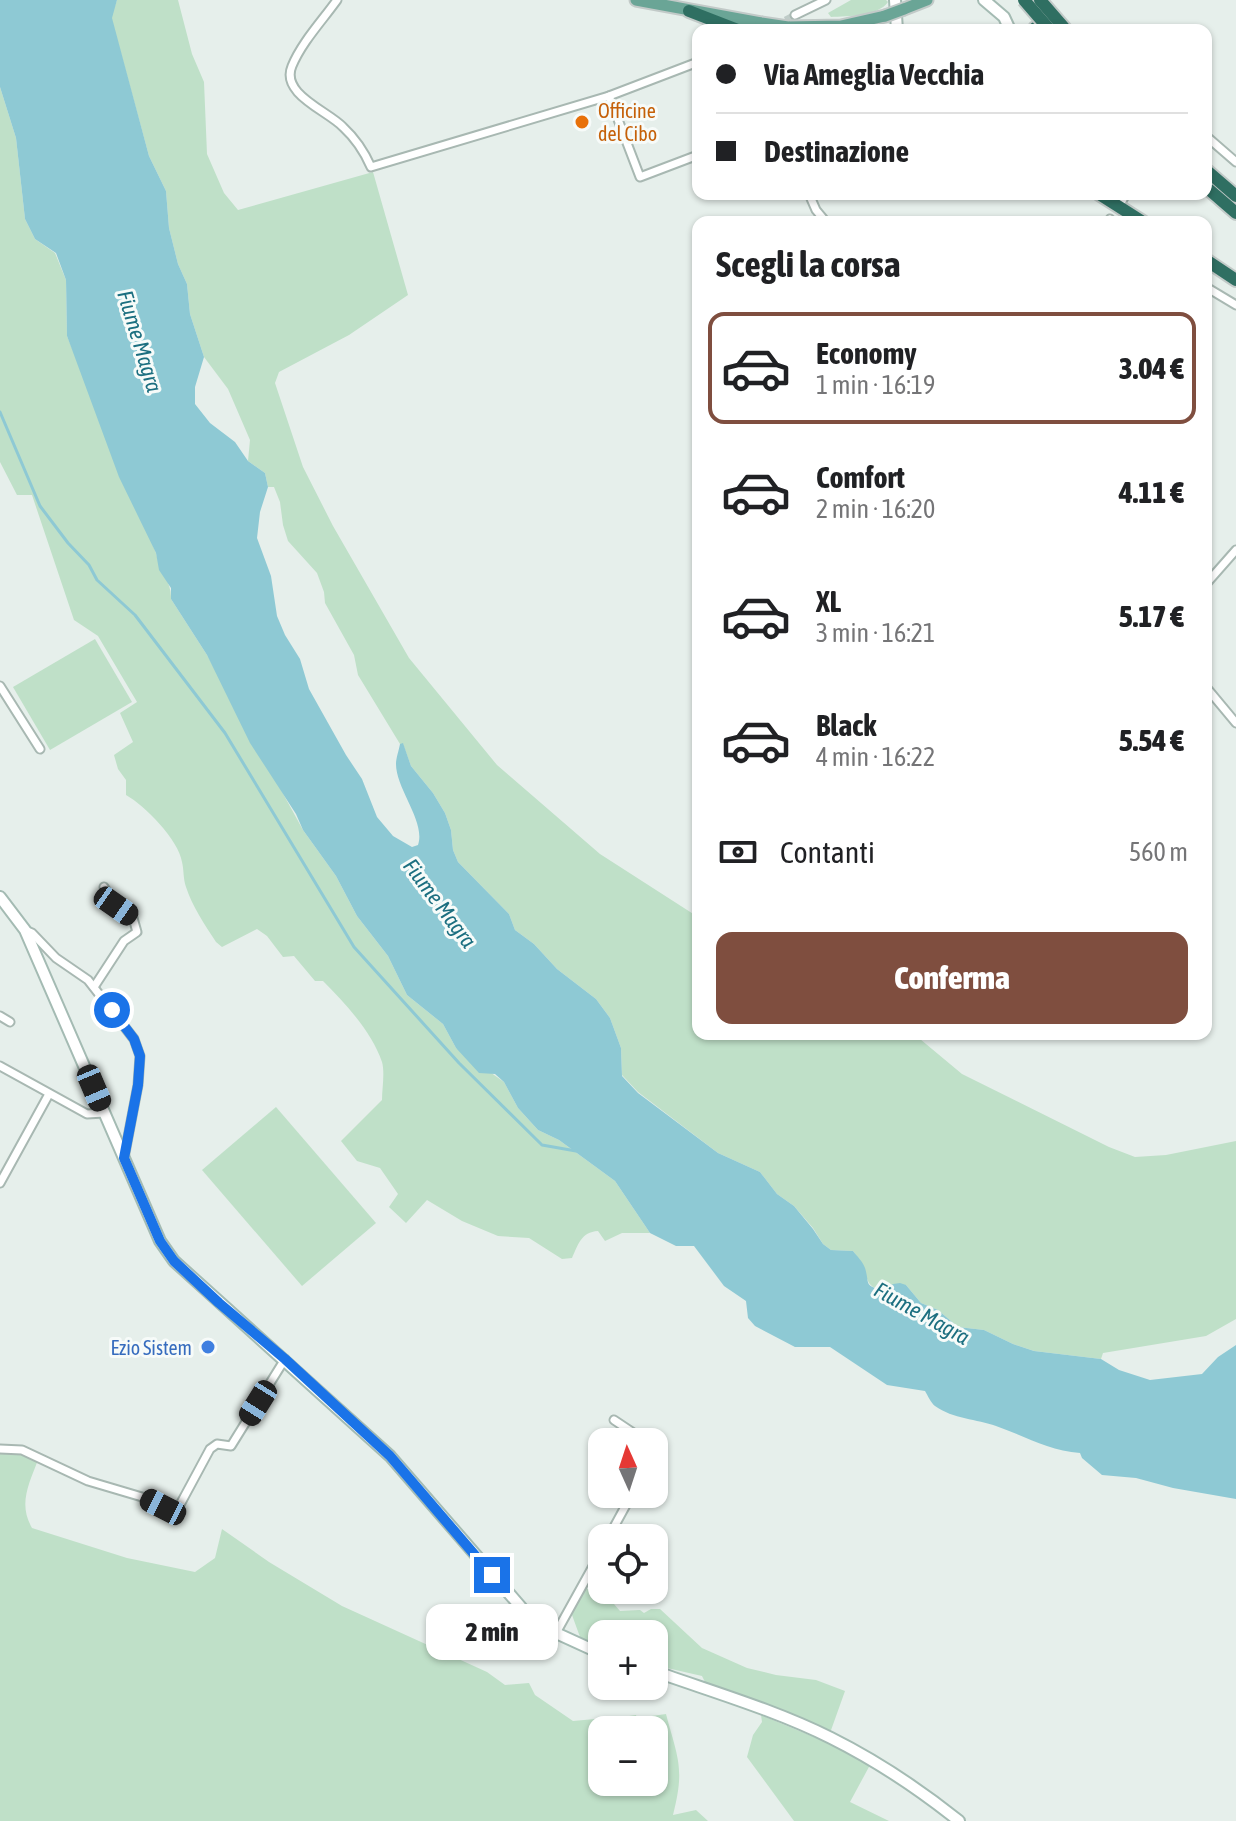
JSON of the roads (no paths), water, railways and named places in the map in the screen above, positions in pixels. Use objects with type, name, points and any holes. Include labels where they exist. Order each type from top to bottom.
[{"type":"highway","points":[[1024,0],[1045,24]]},
{"type":"highway","points":[[1040,0],[1061,24]]},
{"type":"highway","points":[[689,11],[723,24]]},
{"type":"highway","points":[[1212,175],[1236,196]]},
{"type":"highway","points":[[1212,192],[1236,213]]},
{"type":"highway","points":[[1108,200],[1134,216]]},
{"type":"highway","points":[[1212,264],[1236,280]]},
{"type":"main road","points":[[636,0],[780,24]]},
{"type":"main road","points":[[845,24],[863,22],[900,5],[927,0]]},
{"type":"main road","points":[[984,0],[1004,17],[1007,24]]},
{"type":"main road","points":[[0,897],[25,930],[160,1241],[174,1261],[390,1456],[526,1613],[556,1633],[588,1648]]},
{"type":"main road","points":[[668,1676],[756,1707],[833,1739],[908,1782],[959,1821]]},
{"type":"street","points":[[337,0],[291,67],[292,87],[342,125],[363,148],[371,167],[609,96],[692,64]]},
{"type":"street","points":[[795,15],[826,0]]},
{"type":"street","points":[[609,96],[640,177],[692,157]]},
{"type":"street","points":[[1212,141],[1236,162]]},
{"type":"street","points":[[1212,291],[1236,305]]},
{"type":"street","points":[[1212,578],[1234,555]]},
{"type":"street","points":[[0,686],[40,749]]},
{"type":"street","points":[[1212,694],[1236,723]]},
{"type":"street","points":[[94,987],[124,941],[137,932],[133,918],[116,906],[104,887]]},
{"type":"street","points":[[25,930],[94,987],[134,1039],[140,1056],[138,1085],[124,1158]]},
{"type":"street","points":[[0,1016],[10,1022]]},
{"type":"street","points":[[0,1066],[87,1114],[104,1113]]},
{"type":"street","points":[[0,1183],[49,1094]]},
{"type":"street","points":[[0,1449],[22,1450],[88,1481],[142,1497],[175,1514],[210,1449],[217,1444],[231,1446],[285,1359]]},
{"type":"street","points":[[614,1420],[626,1428]]},
{"type":"street","points":[[556,1633],[588,1575]]},
{"type":"water","name":"Fiume Magra","points":[[0,0],[117,0],[112,18],[149,156],[166,191],[169,228],[178,264],[187,284],[190,314],[204,357],[195,387],[195,404],[210,423],[235,442],[248,461],[265,473],[268,487],[260,512],[257,538],[271,576],[277,616],[300,659],[309,689],[362,779],[377,817],[393,836],[412,847],[418,845],[418,826],[397,774],[396,759],[403,743],[411,766],[445,813],[458,862],[509,914],[515,930],[534,944],[557,969],[596,999],[610,1018],[621,1048],[622,1076],[638,1093],[718,1153],[760,1172],[777,1194],[794,1206],[823,1244],[831,1250],[853,1251],[864,1266],[870,1286],[884,1290],[893,1284],[906,1285],[921,1303],[938,1310],[958,1327],[984,1330],[1034,1351],[1101,1359],[1119,1370],[1150,1380],[1202,1374],[1218,1357],[1236,1345],[1236,1499],[1136,1478],[1102,1475],[1080,1453],[1047,1446],[996,1426],[949,1414],[934,1405],[925,1391],[887,1385],[830,1347],[795,1347],[755,1326],[748,1318],[746,1301],[724,1286],[694,1246],[676,1246],[650,1233],[615,1181],[559,1140],[538,1130],[518,1108],[504,1082],[495,1074],[479,1073],[456,1048],[443,1024],[407,995],[388,956],[357,916],[336,876],[303,830],[250,743],[207,655],[171,599],[171,588],[159,570],[156,553],[119,477],[67,336],[66,280],[56,253],[35,239],[25,219],[16,138],[0,87]]},
{"type":"waterway","points":[[0,412],[40,506],[89,565],[97,580],[135,615],[225,733],[354,947],[459,1063],[542,1145],[576,1151]]},
{"type":"tunnel","points":[[778,24],[795,15]]},
{"type":"place","name":"Officine del Cibo","points":[[582,122]]},
{"type":"place","name":"Ezio Sistem","points":[[208,1347]]}]
